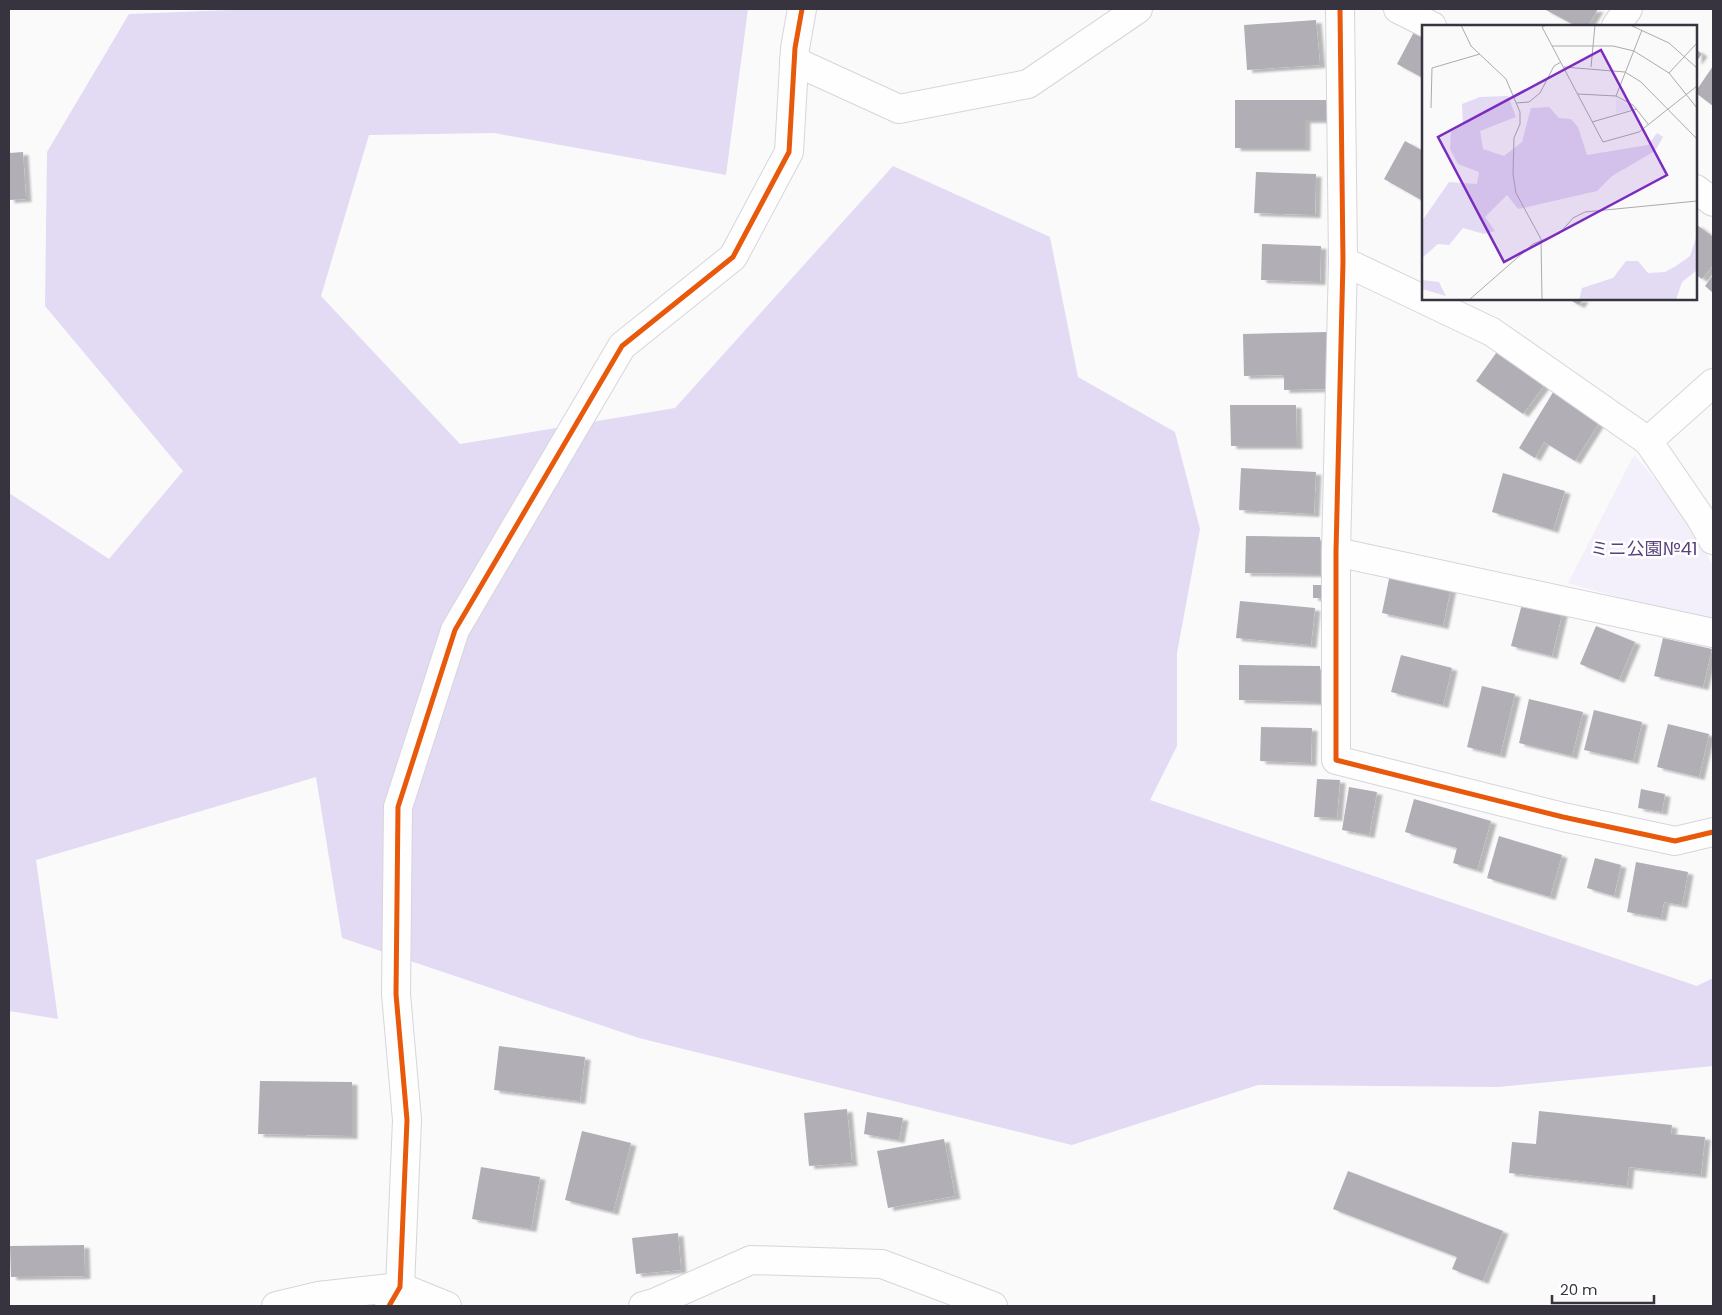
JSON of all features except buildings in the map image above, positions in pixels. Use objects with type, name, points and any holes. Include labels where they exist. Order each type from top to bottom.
[{"type":"street","points":[[394,1296],[407,1120],[396,994],[398,807],[455,630],[622,346],[733,257],[789,152],[795,48],[802,9]]},
{"type":"street","points":[[794,62],[899,109],[1028,84],[1138,9]]},
{"type":"street","points":[[1340,9],[1343,261],[1336,552],[1336,760],[1563,817],[1675,841],[1713,832]]},
{"type":"street","points":[[1398,9],[1430,25]]},
{"type":"street","points":[[1617,25],[1628,9]]},
{"type":"street","points":[[1697,190],[1713,202]]},
{"type":"street","points":[[1343,261],[1422,299]]},
{"type":"street","points":[[1425,300],[1492,332],[1648,441],[1700,517],[1713,540]]},
{"type":"street","points":[[1648,441],[1713,383]]},
{"type":"street","points":[[1336,552],[1713,633]]},
{"type":"street","points":[[643,1306],[654,1303],[751,1260],[882,1264],[993,1306]]},
{"type":"street","points":[[276,1306],[318,1296],[394,1296],[446,1306]]},
{"type":"green space","name":"ミニ公園№41","points":[[1634,455],[1684,513],[1713,566],[1713,624],[1568,583]]},
{"type":"shaded area","points":[[258,9],[748,9],[726,175],[494,133],[369,135],[321,296],[460,444],[675,408],[893,166],[1050,237],[1078,377],[1175,432],[1200,529],[1177,653],[1177,746],[1150,800],[1697,986],[1713,978],[1713,1066],[1499,1087],[1258,1085],[1072,1145],[639,1038],[342,938],[316,777],[36,860],[58,1019],[9,1011],[9,493],[109,559],[183,471],[45,306],[47,152],[129,14]]},
{"type":"cycle path","points":[[389,1306],[400,1287],[407,1120],[396,994],[398,807],[455,630],[622,346],[733,257],[789,152],[795,48],[802,9]]},
{"type":"cycle path","points":[[1340,9],[1343,261],[1336,552],[1336,760],[1563,817],[1675,841],[1713,832]]}]
